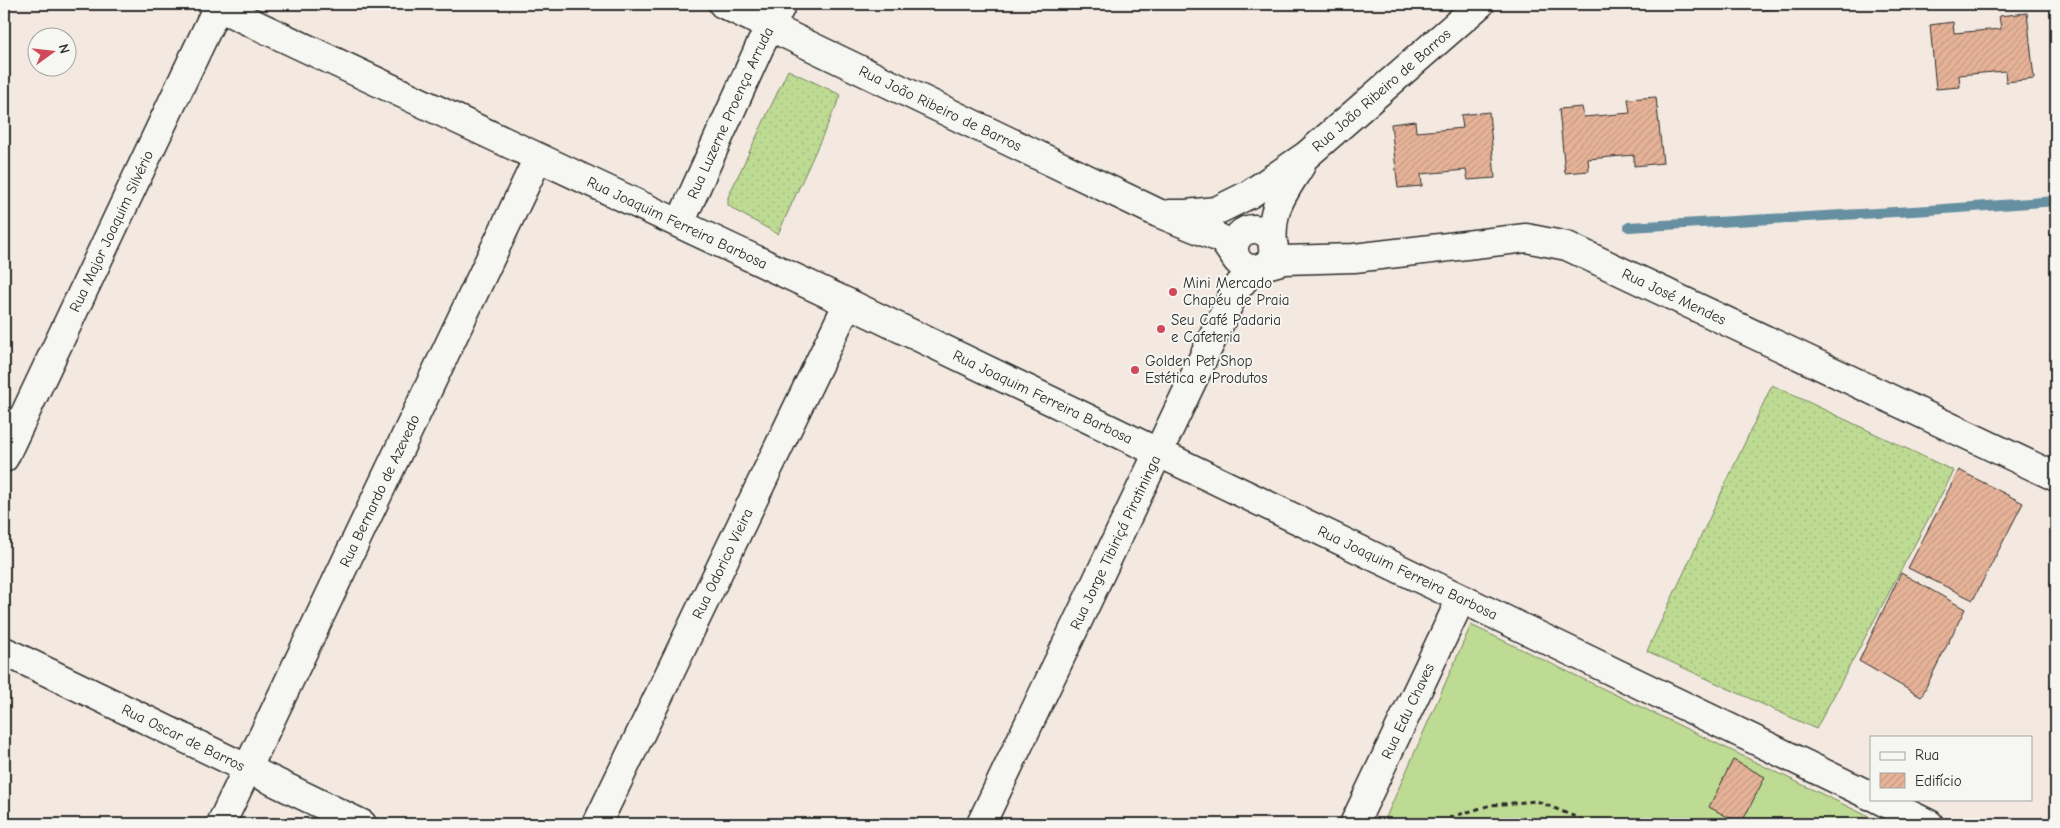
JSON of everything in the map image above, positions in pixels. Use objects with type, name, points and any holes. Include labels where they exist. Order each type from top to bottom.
[{"type":"street","name":"Rua João Ribeiro de Barros","points":[[722,4],[776,15],[1158,213],[1217,237],[1259,260],[1279,200],[1307,156]]},
{"type":"street","name":"Rua João Ribeiro de Barros","points":[[1158,213],[1186,214],[1216,211],[1250,194],[1307,156],[1480,4]]},
{"type":"street","name":"Rua Joaquim Ferreira Barbosa","points":[[216,5],[848,303],[1870,796]]},
{"type":"street","name":"Rua Major Joaquim Silvério","points":[[4,458],[216,5]]},
{"type":"street","name":"Rua Luzerne Proença Arruda","points":[[680,223],[776,15]]},
{"type":"street","name":"Rua Bernardo de Azevedo","points":[[221,824],[538,158]]},
{"type":"street","name":"Rua José Mendes","points":[[1259,260],[1354,258],[1526,238],[1568,246],[2056,478]]},
{"type":"street","name":"Rua Jorge Tibiriçá Piratininga","points":[[981,824],[1236,290],[1259,260]]},
{"type":"street","name":"Rua Odorico Vieira","points":[[597,824],[848,303]]},
{"type":"street","name":"Rua Edu Chaves","points":[[1354,824],[1461,599]]},
{"type":"street","name":"Rua Oscar de Barros","points":[[4,651],[362,824]]},
{"type":"street","points":[[1880,800],[1929,824]]},
{"type":"path","points":[[1442,824],[1451,817],[1492,805],[1537,801],[1588,824]]},
{"type":"green space","points":[[788,70],[841,95],[778,234],[736,211],[728,205],[728,197]]},
{"type":"green space","points":[[1772,385],[1954,471],[1816,729],[1647,651]]},
{"type":"green space","points":[[1471,625],[1884,824],[1383,824]]},
{"type":"building","points":[[1761,4],[1785,4],[1786,8],[1762,10]]},
{"type":"building","points":[[2027,13],[2034,79],[2006,82],[2005,71],[1959,75],[1960,87],[1936,89],[1930,25],[1953,22],[1954,33],[2001,29],[1999,16]]},
{"type":"building","points":[[1656,97],[1663,163],[1634,166],[1634,155],[1588,159],[1589,171],[1565,173],[1559,109],[1582,107],[1584,117],[1630,113],[1628,99]]},
{"type":"building","points":[[1489,112],[1495,178],[1468,180],[1466,170],[1421,174],[1422,186],[1398,188],[1391,124],[1415,121],[1416,132],[1463,128],[1461,115]]},
{"type":"building","points":[[1959,470],[2023,503],[1973,600],[1908,568]]},
{"type":"building","points":[[1901,573],[1965,609],[1921,697],[1859,661]]},
{"type":"building","points":[[1733,760],[1765,777],[1741,824],[1709,807]]},
{"type":"waterway","points":[[1629,227],[2056,201]]},
{"type":"place","name":"Mini Mercado Chapéu de Praia","points":[[1173,292]]},
{"type":"place","name":"Seu Café Padaria e Cafeteria","points":[[1161,329]]},
{"type":"place","name":"Golden Pet Shop Estética e Produtos","points":[[1135,370]]}]
